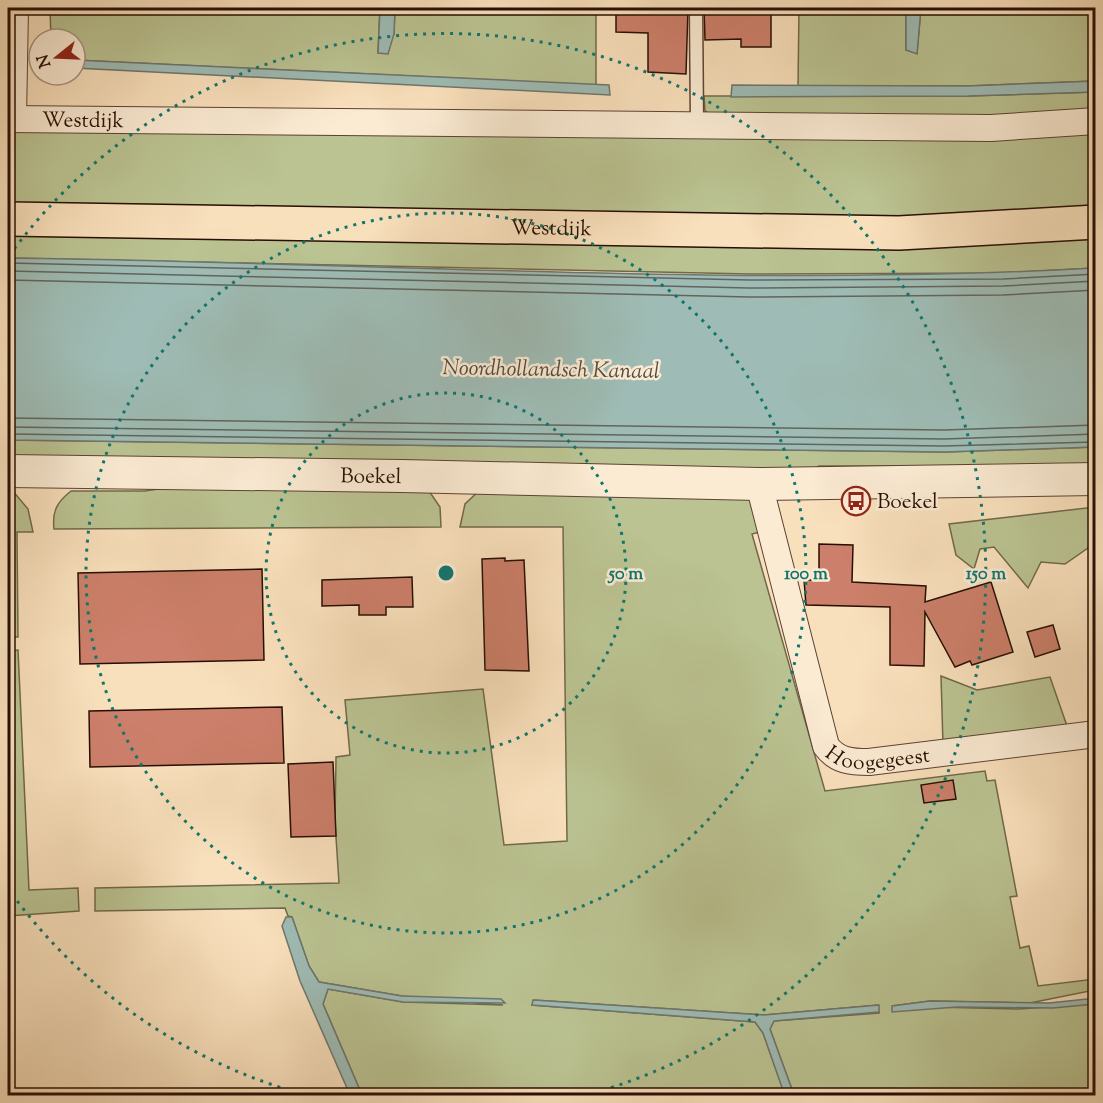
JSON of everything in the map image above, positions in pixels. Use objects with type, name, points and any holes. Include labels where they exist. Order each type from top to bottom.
[{"type":"main road","name":"Westdijk","points":[[8,219],[899,233],[1095,222]]},
{"type":"street","points":[[10,119],[15,8]]},
{"type":"street","name":"Westdijk","points":[[10,119],[991,128],[1095,122]]},
{"type":"street","name":"Boekel","points":[[8,471],[413,476],[759,484],[1095,479]]},
{"type":"street","name":"Hoogegeest","points":[[759,484],[826,746],[832,754],[852,762],[869,762],[1095,734]]},
{"type":"lane","points":[[696,8],[697,124]]},
{"type":"green space","points":[[50,8],[380,8],[378,52],[394,34],[395,8],[596,8],[596,85],[87,61],[87,27],[51,27]]},
{"type":"green space","points":[[799,8],[906,8],[906,50],[917,53],[921,8],[1095,8],[1095,81],[967,86],[798,86]]},
{"type":"green space","points":[[1095,92],[1096,114],[919,119],[715,117],[705,111],[704,96],[968,96]]},
{"type":"green space","points":[[8,128],[1095,133],[1095,211],[1021,217],[607,217],[8,205]]},
{"type":"green space","points":[[8,230],[1096,234],[1095,268],[1003,273],[749,274],[8,258]]},
{"type":"green space","points":[[8,440],[945,452],[1096,447],[1095,466],[819,466],[810,472],[8,460]]},
{"type":"green space","points":[[184,485],[429,491],[440,507],[441,527],[54,529],[56,507],[71,491],[145,491]]},
{"type":"green space","points":[[482,488],[742,494],[753,501],[764,531],[752,534],[825,791],[985,771],[987,781],[995,780],[1017,896],[1010,897],[1020,948],[1029,946],[1038,986],[1095,979],[1095,990],[1030,1003],[930,1001],[892,1006],[1018,1009],[1095,1004],[1095,1095],[794,1095],[770,1029],[774,1021],[879,1013],[878,1005],[764,1015],[534,1000],[532,1005],[755,1022],[763,1033],[785,1095],[362,1095],[323,1004],[328,989],[403,1002],[503,1005],[402,996],[319,982],[309,966],[292,917],[288,916],[285,908],[95,911],[95,888],[339,883],[335,822],[336,757],[350,755],[345,700],[483,689],[504,845],[567,841],[563,527],[460,527],[465,504]]},
{"type":"green space","points":[[8,490],[12,490],[28,509],[33,532],[17,532],[18,637],[8,637]]},
{"type":"green space","points":[[1095,507],[1095,543],[1065,564],[1041,562],[1028,588],[994,547],[980,549],[974,569],[956,555],[949,524]]},
{"type":"green space","points":[[18,650],[29,890],[78,888],[79,911],[8,916],[8,651]]},
{"type":"green space","points":[[941,676],[977,690],[1050,677],[1067,726],[943,745]]},
{"type":"water","points":[[380,8],[395,8],[394,34],[388,54],[378,53]]},
{"type":"water","points":[[906,8],[921,8],[917,54],[906,50]]},
{"type":"water","points":[[87,61],[609,85],[610,95],[87,69]]},
{"type":"water","points":[[1096,81],[1095,92],[968,96],[731,97],[732,85],[967,86]]},
{"type":"water","name":"Noordhollandsch Kanaal","points":[[8,258],[687,275],[959,273],[1095,268],[1095,447],[945,452],[8,440]]},
{"type":"water","points":[[286,917],[292,917],[309,966],[319,982],[402,996],[501,999],[505,1003],[403,1002],[328,989],[323,1004],[362,1095],[350,1095],[300,981],[282,926]]},
{"type":"water","points":[[1096,998],[1095,1004],[1053,1008],[957,1007],[892,1012],[892,1006],[930,1001],[1049,1003]]},
{"type":"water","points":[[533,1000],[764,1015],[879,1005],[879,1012],[774,1021],[770,1029],[794,1095],[785,1096],[763,1033],[755,1022],[532,1005]]},
{"type":"building","points":[[616,8],[688,8],[686,74],[648,72],[648,33],[616,32]]},
{"type":"building","points":[[704,8],[763,8],[762,13],[771,13],[771,47],[741,47],[741,39],[705,40]]},
{"type":"building","points":[[819,544],[853,545],[852,582],[926,586],[925,602],[991,582],[1013,652],[972,665],[970,661],[955,667],[925,612],[924,666],[890,665],[890,607],[806,605],[804,580],[819,580]]},
{"type":"building","points":[[505,558],[505,561],[524,560],[529,671],[485,670],[482,559]]},
{"type":"building","points":[[262,569],[264,660],[80,664],[78,573]]},
{"type":"building","points":[[412,577],[413,607],[386,607],[386,615],[359,615],[359,605],[322,606],[322,580]]},
{"type":"building","points":[[1053,625],[1060,649],[1035,657],[1027,632]]},
{"type":"building","points":[[282,707],[284,763],[90,767],[89,711]]},
{"type":"building","points":[[333,762],[336,836],[291,837],[288,764]]},
{"type":"building","points":[[953,780],[956,799],[924,803],[921,785]]},
{"type":"place","name":"Boekel","points":[[856,501]]}]
